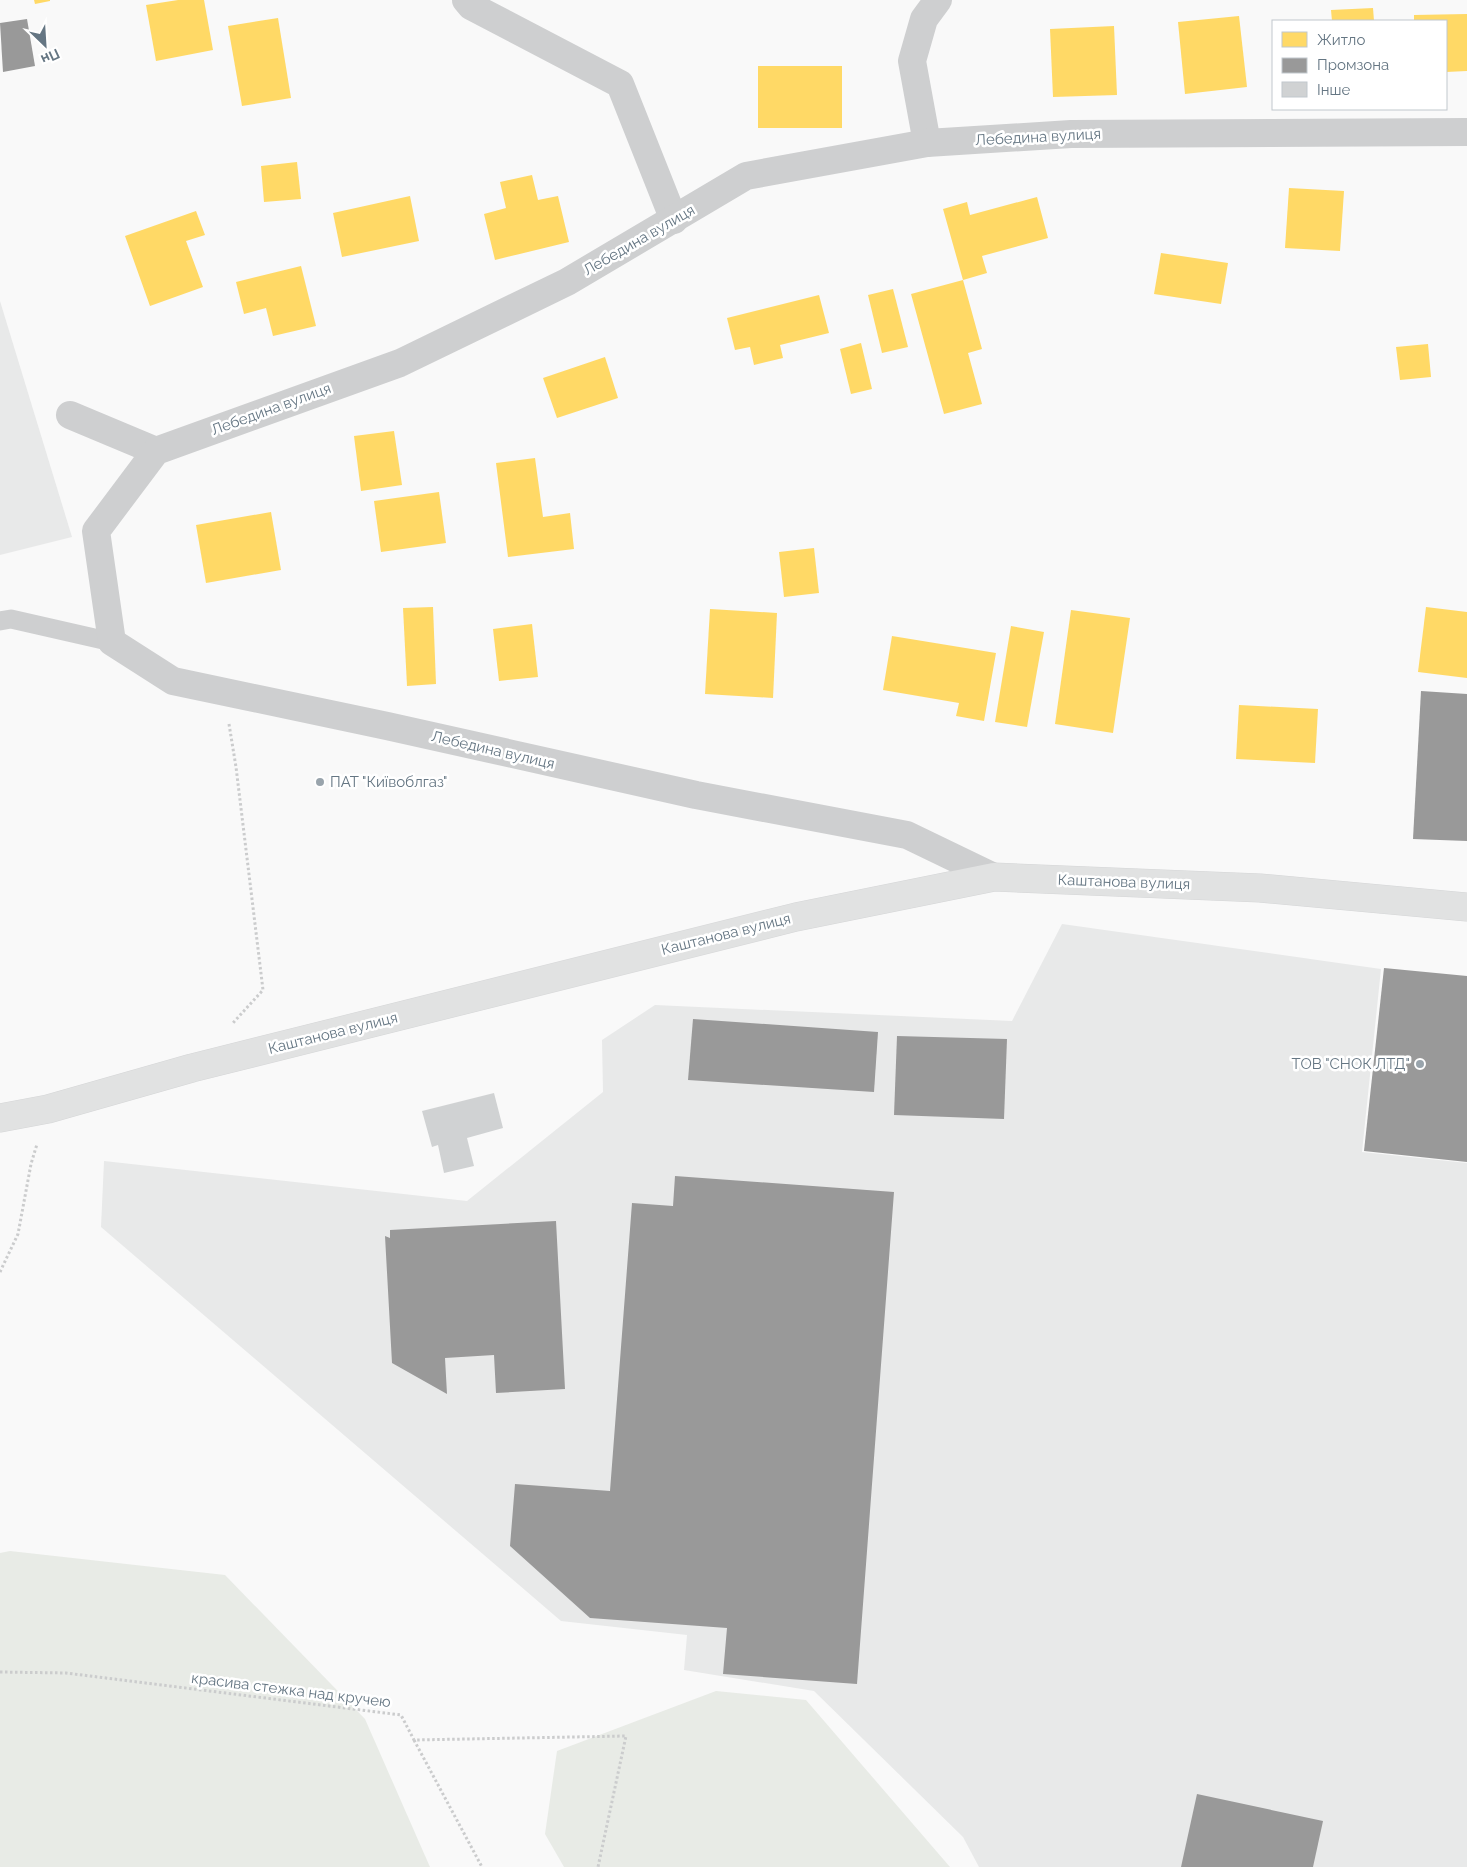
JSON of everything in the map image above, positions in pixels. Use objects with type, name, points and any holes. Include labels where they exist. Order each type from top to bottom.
[{"type":"street","points":[[466,0],[471,6],[620,84],[674,220]]},
{"type":"street","points":[[927,143],[912,61],[924,19],[938,0]]},
{"type":"street","name":"Лебедина вулиця","points":[[156,451],[400,363],[567,282],[746,176],[927,143],[1071,134],[1467,132]]},
{"type":"street","points":[[70,415],[156,451],[96,531],[112,642]]},
{"type":"street","name":"Лебедина вулиця","points":[[112,642],[173,681],[696,795],[907,835],[994,877]]},
{"type":"street","name":"Каштанова вулиця","points":[[0,1118],[48,1109],[192,1068],[796,917],[994,877],[1260,888],[1467,907]]},
{"type":"lane","points":[[0,621],[12,619],[112,642]]},
{"type":"path","points":[[223,692],[236,767],[263,990],[231,1025]]},
{"type":"path","points":[[0,1272],[18,1234],[31,1164],[48,1109]]},
{"type":"path","name":"красива стежка над кручею","points":[[0,1672],[66,1673],[401,1715],[414,1740]]},
{"type":"path","points":[[482,1867],[414,1740],[626,1736],[598,1867]]},
{"type":"shaded area","points":[[0,301],[72,537],[0,555]]},
{"type":"shaded area","points":[[1062,924],[1381,969],[1362,1152],[1467,1163],[1467,1867],[979,1867],[963,1837],[814,1691],[684,1670],[687,1635],[561,1621],[101,1227],[104,1161],[467,1201],[603,1092],[602,1040],[655,1005],[1012,1021]]},
{"type":"shaded area","points":[[10,1551],[225,1575],[365,1719],[430,1867],[0,1867],[0,1553]]},
{"type":"shaded area","points":[[716,1691],[806,1700],[950,1867],[564,1867],[545,1834],[557,1751]]},
{"type":"building: Житло","points":[[34,0],[50,0],[50,1],[35,4]]},
{"type":"building: Житло","points":[[178,0],[204,0],[213,50],[156,61],[146,5]]},
{"type":"building: Житло","points":[[1373,8],[1374,20],[1332,20],[1331,10]]},
{"type":"building: Житло","points":[[1467,14],[1467,71],[1447,72],[1447,20],[1414,20],[1414,15]]},
{"type":"building: Житло","points":[[1239,16],[1247,87],[1185,94],[1178,22]]},
{"type":"building: Житло","points":[[278,18],[291,98],[242,106],[228,26]]},
{"type":"building: Житло","points":[[1114,26],[1117,95],[1053,97],[1050,29]]},
{"type":"building: Житло","points":[[758,66],[842,66],[842,128],[758,128]]},
{"type":"building: Житло","points":[[297,162],[301,199],[264,202],[261,166]]},
{"type":"building: Житло","points":[[532,175],[538,200],[558,196],[569,242],[495,260],[484,214],[506,208],[500,182]]},
{"type":"building: Житло","points":[[1289,188],[1344,191],[1340,251],[1285,248]]},
{"type":"building: Житло","points":[[410,196],[419,241],[342,257],[333,213]]},
{"type":"building: Житло","points":[[1037,197],[1048,238],[982,256],[987,273],[963,280],[943,209],[967,202],[970,215]]},
{"type":"building: Житло","points":[[196,211],[205,235],[186,241],[203,287],[150,306],[125,236]]},
{"type":"building: Житло","points":[[1161,253],[1228,263],[1221,304],[1154,294]]},
{"type":"building: Житло","points":[[301,266],[316,326],[273,336],[266,308],[244,314],[236,282]]},
{"type":"building: Житло","points":[[963,280],[982,349],[968,353],[982,404],[944,414],[911,294]]},
{"type":"building: Житло","points":[[893,289],[908,347],[882,353],[868,295]]},
{"type":"building: Житло","points":[[819,295],[829,333],[780,345],[783,358],[754,365],[750,347],[735,350],[727,318]]},
{"type":"building: Житло","points":[[861,343],[872,389],[851,394],[840,349]]},
{"type":"building: Житло","points":[[1428,344],[1431,377],[1400,380],[1396,347]]},
{"type":"building: Житло","points":[[605,357],[618,398],[557,418],[543,378]]},
{"type":"building: Житло","points":[[394,431],[402,485],[361,491],[354,436]]},
{"type":"building: Житло","points":[[535,458],[543,517],[570,513],[574,549],[508,557],[496,463]]},
{"type":"building: Житло","points":[[439,492],[446,543],[381,552],[374,501]]},
{"type":"building: Житло","points":[[271,512],[281,570],[206,583],[196,525]]},
{"type":"building: Житло","points":[[814,548],[819,593],[784,597],[779,552]]},
{"type":"building: Житло","points":[[433,607],[436,684],[407,686],[403,608]]},
{"type":"building: Житло","points":[[1426,607],[1467,612],[1467,678],[1418,672]]},
{"type":"building: Житло","points":[[710,609],[777,613],[773,698],[705,694]]},
{"type":"building: Житло","points":[[1071,610],[1130,618],[1113,733],[1055,724]]},
{"type":"building: Житло","points":[[532,624],[538,677],[499,681],[493,629]]},
{"type":"building: Житло","points":[[1011,626],[1044,632],[1027,727],[995,722]]},
{"type":"building: Житло","points":[[892,636],[996,653],[984,721],[956,716],[959,703],[883,690]]},
{"type":"building: Житло","points":[[1239,705],[1318,709],[1315,763],[1236,759]]},
{"type":"building: Промзона","points":[[27,19],[35,66],[3,72],[0,23]]},
{"type":"building: Промзона","points":[[1421,691],[1467,694],[1467,841],[1413,839]]},
{"type":"building: Промзона","name":"ТОВ \"СНОК ЛТД\"","points":[[1384,968],[1467,976],[1467,1162],[1364,1151]]},
{"type":"building: Промзона","points":[[693,1019],[878,1032],[874,1092],[688,1080]]},
{"type":"building: Промзона","points":[[897,1036],[1007,1039],[1004,1119],[894,1115]]},
{"type":"building: Промзона","points":[[675,1176],[894,1192],[857,1684],[723,1674],[727,1628],[590,1618],[510,1546],[515,1484],[610,1491],[632,1203],[673,1206]]},
{"type":"building: Промзона","points":[[556,1221],[565,1389],[496,1393],[494,1355],[445,1358],[447,1394],[392,1363],[385,1236],[390,1238],[390,1230]]},
{"type":"building: Промзона","points":[[1197,1794],[1323,1821],[1313,1867],[1181,1867]]},
{"type":"building: Інше","points":[[494,1093],[503,1128],[467,1138],[474,1166],[444,1173],[438,1145],[432,1147],[422,1111]]},
{"type":"place","name":"ПАТ \"Київоблгаз\"","points":[[320,782]]},
{"type":"place","name":"ТОВ \"СНОК ЛТД\"","points":[[1420,1064]]}]
